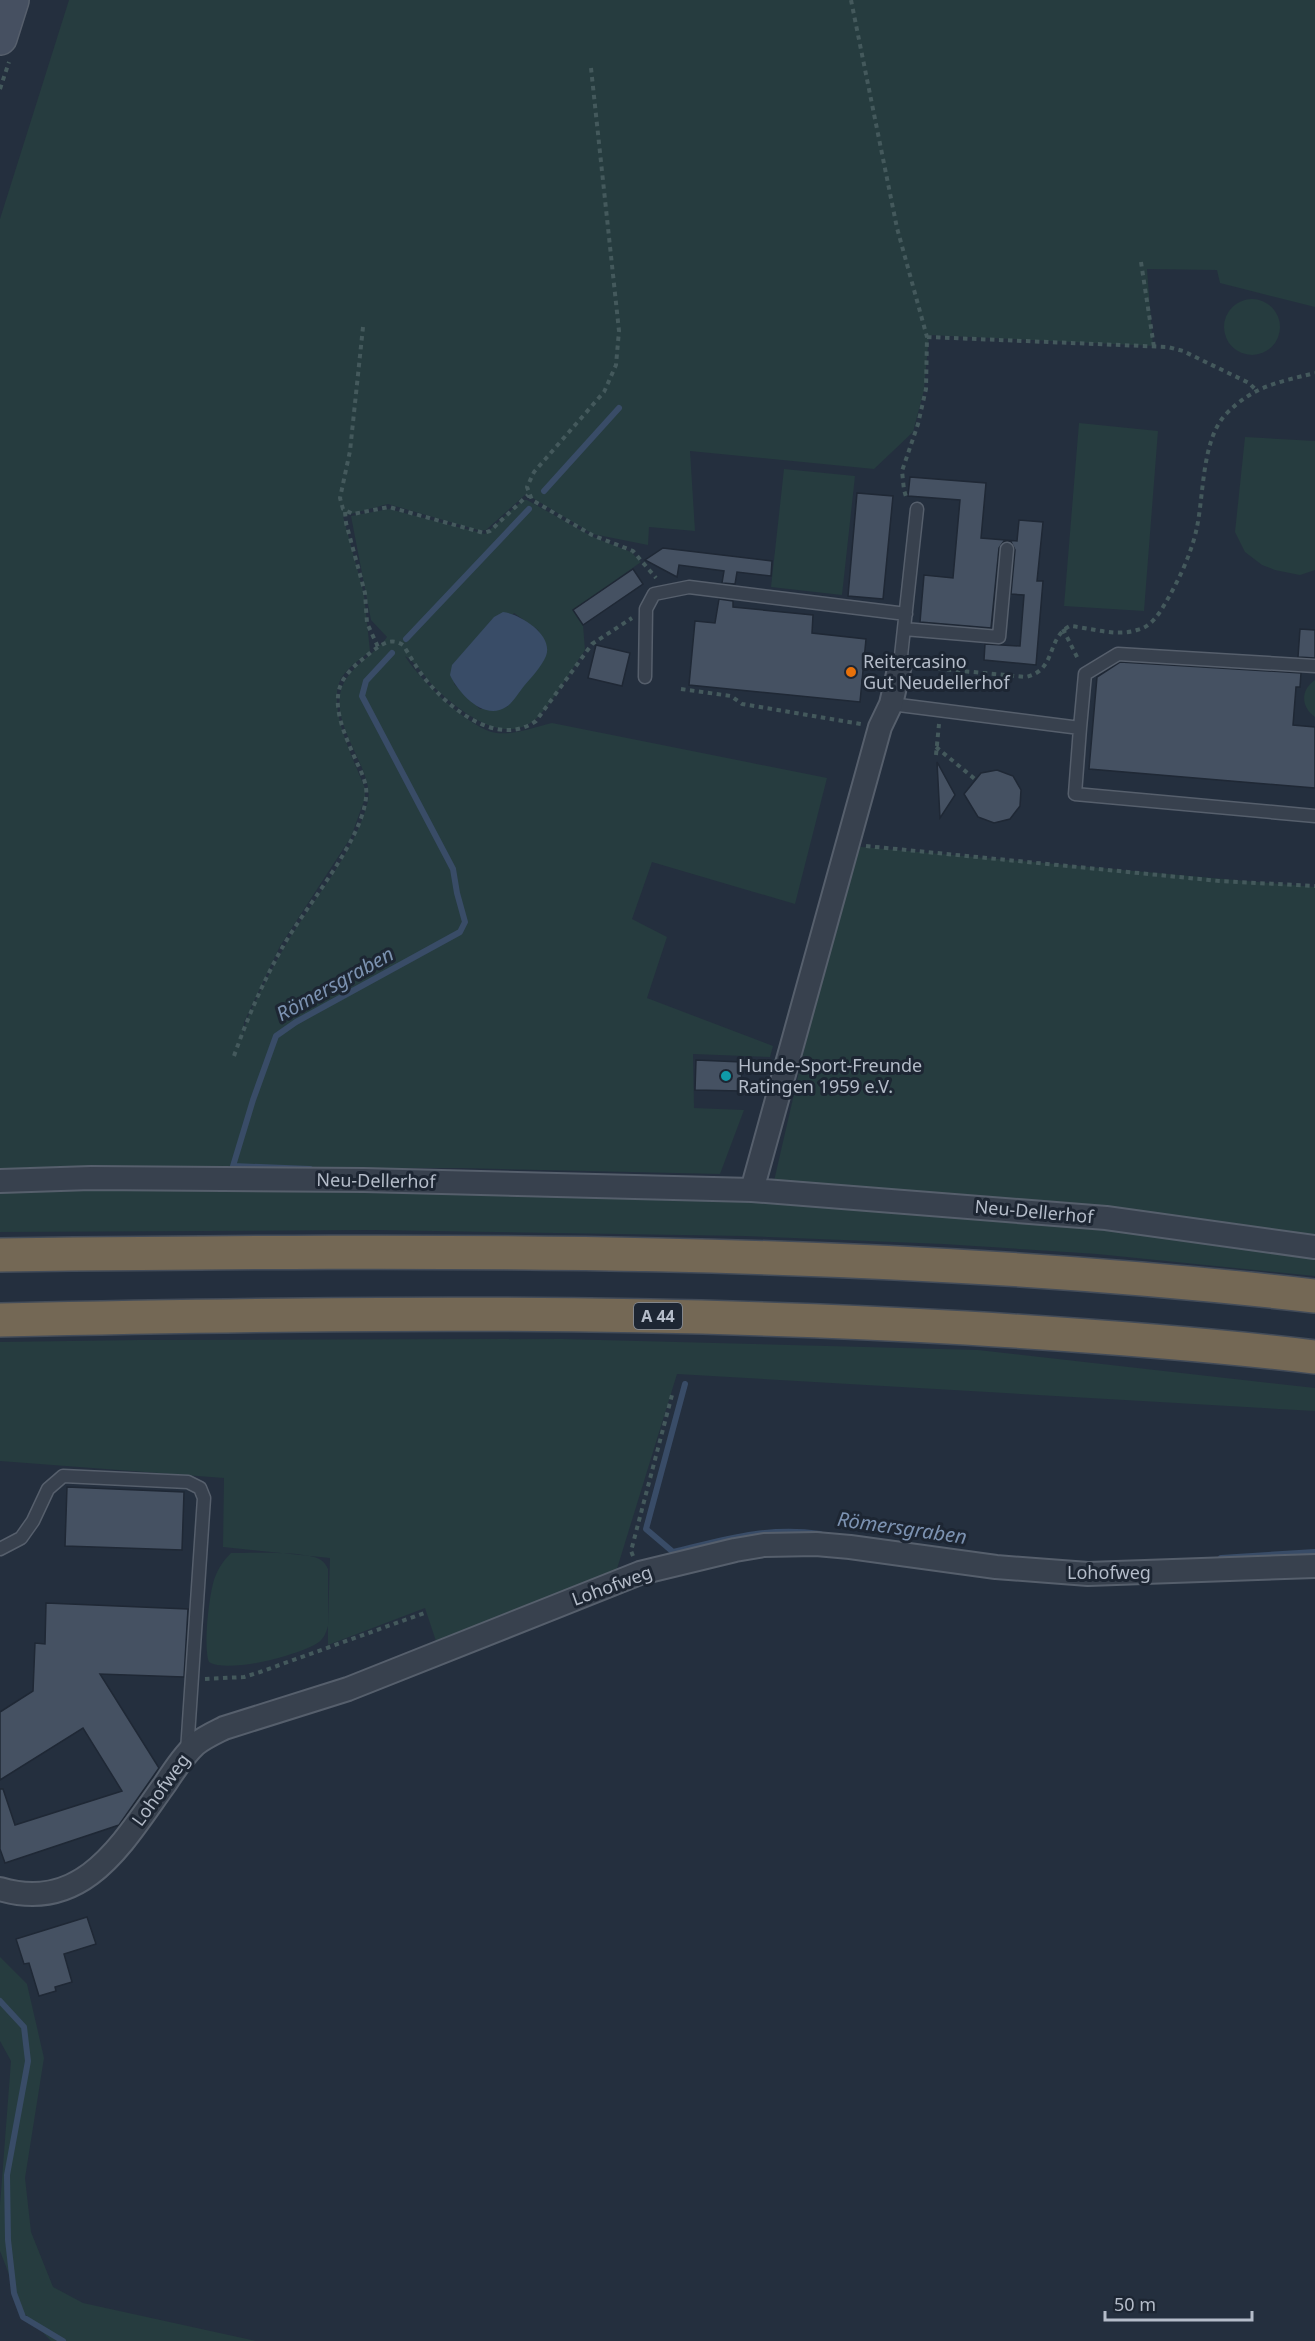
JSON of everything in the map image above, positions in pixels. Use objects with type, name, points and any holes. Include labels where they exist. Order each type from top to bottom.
[{"type":"highway","points":[[0,1256],[189,1253],[651,1254],[913,1263],[1116,1277],[1315,1296]]},
{"type":"highway","name":"A 44","points":[[0,1320],[353,1314],[560,1314],[737,1318],[1051,1333],[1315,1358]]},
{"type":"street","points":[[0,38],[12,0]]},
{"type":"street","points":[[752,1190],[879,727],[891,704],[900,665]]},
{"type":"street","name":"Neu-Dellerhof","points":[[0,1181],[91,1178],[352,1180],[752,1190],[1106,1218],[1315,1247]]},
{"type":"street","name":"Lohofweg","points":[[0,1889],[29,1896],[45,1895],[75,1884],[87,1876],[119,1847],[187,1753],[205,1737],[224,1728],[348,1689],[640,1574],[735,1550],[790,1544],[850,1546],[996,1568],[1088,1574],[1315,1566]]},
{"type":"lane","points":[[900,665],[917,508]]},
{"type":"lane","points":[[904,629],[999,637],[1007,549]]},
{"type":"lane","points":[[645,677],[646,609],[654,594],[666,591],[690,587],[906,614]]},
{"type":"lane","points":[[1315,666],[1118,654],[1085,674],[1075,794],[1315,816]]},
{"type":"lane","points":[[891,704],[1080,728]]},
{"type":"lane","points":[[0,1549],[21,1538],[33,1521],[48,1489],[63,1476],[188,1482],[200,1488],[204,1498],[187,1753]]},
{"type":"path","points":[[851,0],[897,228],[927,337],[926,389],[918,424],[902,471],[908,502],[917,508]]},
{"type":"path","points":[[591,68],[620,331],[618,356],[611,380],[604,392],[534,472],[526,487],[532,500],[592,535],[633,551],[666,591]]},
{"type":"path","points":[[1141,262],[1154,347]]},
{"type":"path","points":[[363,327],[350,451],[340,504],[345,512],[365,593],[367,622],[378,647]]},
{"type":"path","points":[[927,337],[1154,347],[1183,351],[1249,383],[1256,390]]},
{"type":"path","points":[[900,665],[1026,677],[1041,671],[1063,629],[1070,626],[1108,632],[1130,632],[1147,626],[1157,616],[1172,592],[1197,529],[1211,441],[1224,416],[1238,403],[1264,386],[1315,373]]},
{"type":"path","points":[[345,512],[353,514],[389,507],[484,533],[490,531],[528,495]]},
{"type":"path","points":[[234,1056],[246,1023],[282,947],[352,839],[363,812],[366,790],[340,721],[339,698],[344,677],[378,647],[392,640],[403,645],[426,680],[451,703],[490,729],[509,731],[536,722],[592,644],[646,609]]},
{"type":"path","points":[[1063,629],[1085,674]]},
{"type":"path","points":[[681,689],[731,696],[742,704],[879,727]]},
{"type":"path","points":[[936,755],[941,711]]},
{"type":"path","points":[[936,747],[976,780]]},
{"type":"path","points":[[847,844],[1219,881],[1315,886]]},
{"type":"path","points":[[640,1574],[631,1551],[672,1395]]},
{"type":"path","points":[[192,1678],[224,1679],[260,1672],[427,1612]]},
{"type":"green space","points":[[69,0],[1315,0],[1315,307],[1220,283],[1217,270],[1147,269],[1153,346],[929,335],[924,390],[913,432],[874,469],[690,451],[695,531],[649,527],[648,545],[593,534],[526,494],[486,530],[478,530],[388,504],[343,516],[364,594],[370,651],[342,677],[337,702],[348,748],[365,788],[365,798],[351,837],[280,946],[244,1022],[243,1036],[247,1019],[270,973],[285,946],[343,858],[362,820],[368,801],[368,788],[364,773],[344,726],[340,710],[340,694],[350,673],[387,637],[371,620],[351,516],[389,509],[485,534],[523,500],[527,500],[593,537],[631,552],[641,562],[573,610],[583,625],[585,650],[537,718],[524,726],[511,729],[497,728],[484,723],[470,716],[446,698],[405,656],[421,677],[446,702],[473,723],[497,733],[518,732],[552,723],[827,778],[795,904],[652,862],[632,919],[667,937],[647,998],[773,1046],[770,1057],[693,1054],[694,1108],[744,1110],[720,1174],[459,1168],[0,1168],[0,219]],"holes":[[[514,613],[538,630],[546,655],[507,707],[480,709],[454,684]]]},
{"type":"green space","points":[[1246,299],[1258,299],[1268,303],[1276,311],[1280,327],[1276,343],[1268,351],[1258,355],[1246,355],[1236,351],[1228,343],[1224,333],[1224,321],[1228,311],[1236,303]]},
{"type":"green space","points":[[1079,423],[1158,431],[1144,611],[1064,606]]},
{"type":"green space","points":[[1245,437],[1315,441],[1315,570],[1300,575],[1275,570],[1262,565],[1245,552],[1235,532]]},
{"type":"green space","points":[[784,469],[855,476],[842,595],[771,587]]},
{"type":"green space","points":[[1315,680],[1315,717],[1307,708],[1304,698],[1310,684]]},
{"type":"green space","points":[[851,846],[1315,887],[1315,1240],[774,1181]]},
{"type":"green space","points":[[364,1187],[750,1197],[1101,1228],[1315,1253],[1315,1276],[1097,1254],[943,1244],[744,1236],[373,1230],[0,1232],[0,1190]]},
{"type":"green space","points":[[562,1339],[978,1350],[1315,1388],[1315,1411],[677,1374],[616,1572],[438,1647],[425,1608],[328,1645],[328,1626],[319,1642],[281,1657],[232,1666],[209,1662],[207,1633],[209,1607],[215,1577],[222,1564],[231,1553],[282,1553],[223,1547],[224,1478],[0,1461],[0,1342]],"holes":[[[308,1556],[330,1558],[328,1625],[328,1569],[321,1560]]]},
{"type":"green space","points":[[0,1957],[27,1984],[44,2058],[25,2178],[31,2232],[53,2287],[83,2303],[256,2341],[51,2341],[24,2313],[0,2251],[0,2205],[11,2061],[0,2041]]},
{"type":"water","points":[[503,612],[526,621],[540,633],[547,648],[546,656],[511,703],[498,710],[489,711],[466,697],[450,675],[452,665],[494,617]]},
{"type":"building","points":[[910,477],[986,483],[981,538],[1017,541],[1019,520],[1043,522],[1037,581],[1043,581],[1036,665],[984,660],[985,644],[1020,646],[1024,595],[1011,594],[1015,550],[1011,542],[1004,541],[999,548],[991,628],[920,622],[924,575],[953,578],[960,500],[908,496]]},
{"type":"building","points":[[857,493],[893,496],[883,599],[848,596]]},
{"type":"building","points":[[663,548],[772,561],[771,576],[737,572],[735,584],[722,583],[724,571],[679,565],[677,577],[645,560]]},
{"type":"building","points":[[633,569],[643,584],[583,625],[573,610]]},
{"type":"building","points":[[719,599],[733,601],[733,607],[813,615],[812,633],[866,639],[860,702],[689,685],[695,621],[715,623]]},
{"type":"building","points":[[1300,629],[1315,630],[1315,658],[1298,657]]},
{"type":"building","points":[[596,645],[630,653],[622,686],[588,678]]},
{"type":"building","points":[[1120,662],[1301,673],[1300,687],[1296,687],[1293,725],[1315,727],[1315,788],[1089,769],[1097,677]]},
{"type":"building","points":[[937,762],[955,795],[940,818]]},
{"type":"building","points":[[997,770],[1013,776],[1021,790],[1020,806],[1010,819],[994,823],[978,817],[964,794],[981,773]]},
{"type":"building","name":"Hunde-Sport-Freunde Ratingen 1959 e.V.","points":[[696,1060],[742,1062],[741,1091],[695,1090]]},
{"type":"building","points":[[67,1487],[184,1492],[182,1550],[65,1546]]},
{"type":"building","points":[[46,1603],[188,1609],[184,1677],[100,1674],[159,1768],[119,1825],[5,1863],[0,1849],[0,1789],[3,1789],[15,1825],[122,1791],[83,1728],[0,1780],[0,1712],[33,1691],[35,1643],[45,1644]]},
{"type":"building","points":[[87,1917],[96,1944],[64,1954],[72,1982],[55,1987],[56,1991],[39,1996],[29,1963],[24,1964],[16,1939]]},
{"type":"waterway","name":"Römersgraben","points":[[544,491],[619,408]]},
{"type":"waterway","name":"Römersgraben","points":[[406,639],[529,509]]},
{"type":"waterway","name":"Römersgraben","points":[[310,1169],[233,1166],[276,1036],[296,1022],[460,932],[465,922],[453,869],[362,696],[366,681],[392,653]]},
{"type":"waterway","name":"Römersgraben","points":[[685,1384],[646,1529],[673,1552],[763,1533],[820,1534]]},
{"type":"waterway","name":"Römersgraben","points":[[1221,1558],[1315,1552]]},
{"type":"waterway","points":[[0,2001],[24,2027],[28,2061],[7,2175],[8,2240],[14,2293],[23,2317],[63,2341]]},
{"type":"place","name":"Reitercasino Gut Neudellerhof","points":[[851,672]]},
{"type":"place","name":"Hunde-Sport-Freunde Ratingen 1959 e.V.","points":[[726,1076]]}]
